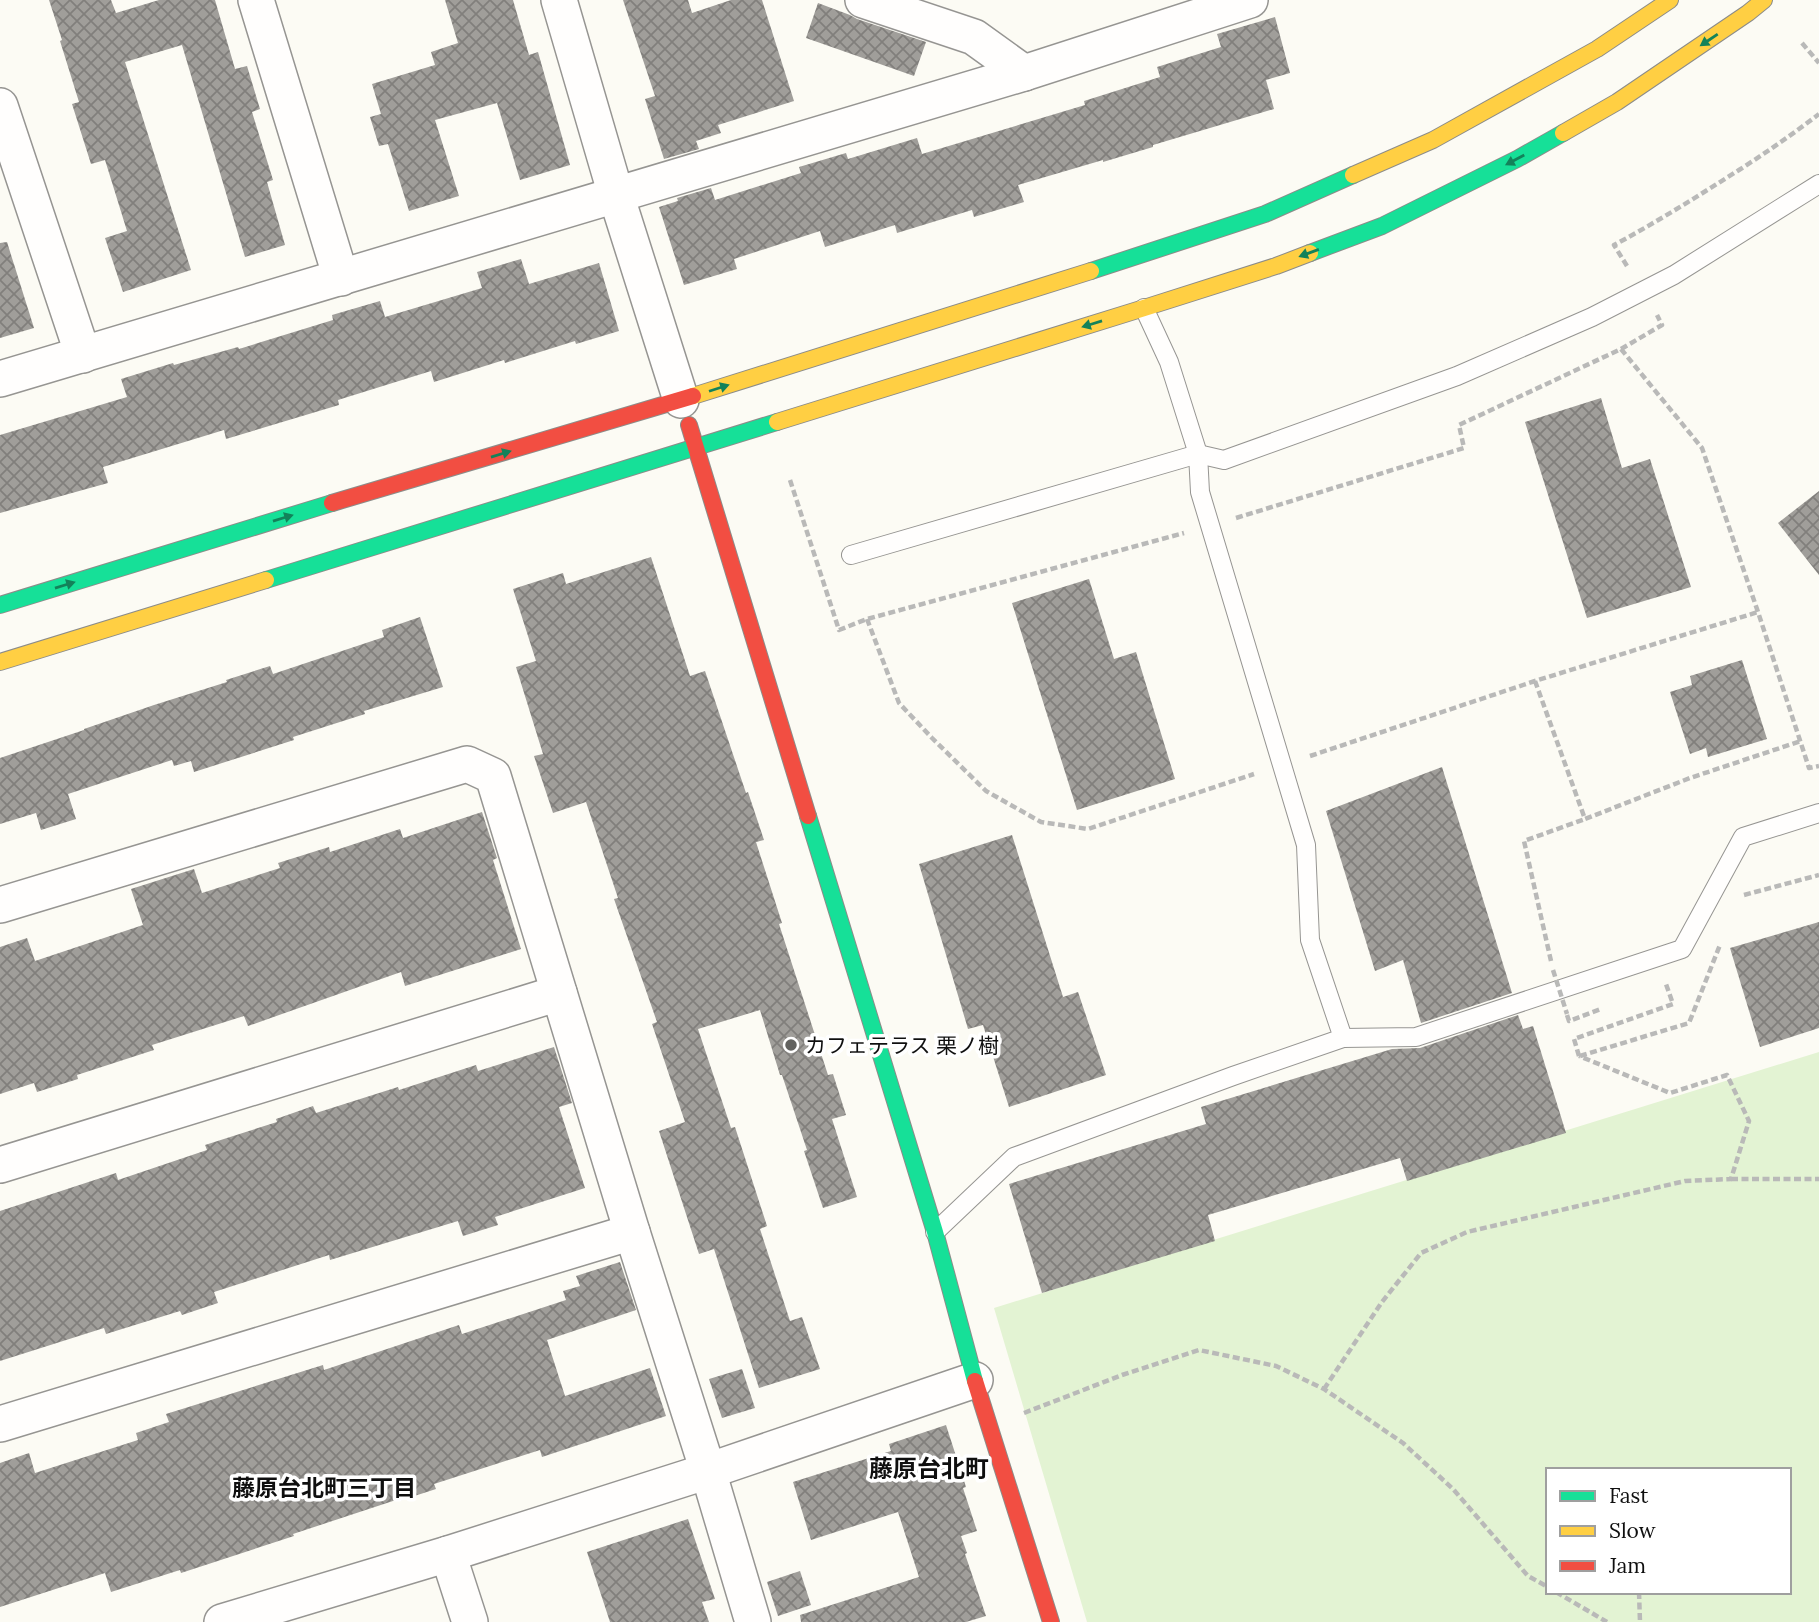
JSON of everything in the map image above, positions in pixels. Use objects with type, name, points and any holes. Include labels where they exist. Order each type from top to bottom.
[{"type":"street","points":[[256,0],[341,278]]},
{"type":"street","points":[[559,0],[616,195],[697,447],[935,1233],[975,1380],[1051,1622]]},
{"type":"street","points":[[863,0],[974,37],[1024,73]]},
{"type":"street","points":[[0,379],[1024,73],[1250,0]]},
{"type":"street","points":[[0,605],[681,400],[1265,214],[1433,140],[1597,49],[1670,0]]},
{"type":"street","points":[[0,662],[1276,266],[1382,226],[1517,159],[1617,102],[1764,0]]},
{"type":"street","points":[[0,106],[83,355]]},
{"type":"street","points":[[0,905],[467,764],[493,776],[754,1622]]},
{"type":"street","points":[[0,1165],[559,993]]},
{"type":"street","points":[[0,1424],[632,1232]]},
{"type":"street","points":[[222,1622],[708,1471],[975,1380]]},
{"type":"street","points":[[448,1553],[470,1622]]},
{"type":"lane","points":[[850,555],[1198,454],[1224,460],[1457,376],[1592,317],[1674,275],[1819,184]]},
{"type":"lane","points":[[1144,308],[1169,362],[1198,454],[1200,492],[1306,845],[1310,940],[1343,1038]]},
{"type":"lane","points":[[935,1233],[1014,1157],[1343,1038],[1416,1037],[1682,949],[1743,837],[1819,813]]},
{"type":"path","points":[[1802,43],[1819,63]]},
{"type":"path","points":[[1621,349],[1702,448],[1810,768],[1819,766]]},
{"type":"path","points":[[1535,681],[1585,819]]},
{"type":"path","points":[[1567,1014],[1553,970],[1524,841],[1690,778],[1801,741]]},
{"type":"path","points":[[1659,987],[1666,984],[1673,1004],[1574,1039],[1579,1056],[1670,1093],[1727,1074],[1749,1121],[1731,1179]]},
{"type":"path","points":[[1324,1389],[1382,1302],[1421,1253],[1467,1231],[1685,1181],[1819,1180]]},
{"type":"path","points":[[1013,1417],[1122,1375],[1199,1350],[1276,1366],[1324,1389],[1403,1443],[1453,1489],[1528,1576],[1546,1586]]},
{"type":"path","points":[[1559,1594],[1607,1622]]},
{"type":"path","points":[[1639,1594],[1640,1622]]},
{"type":"green space","points":[[1819,1052],[1819,1622],[1087,1622],[994,1308]]},
{"type":"building","points":[[49,0],[111,0],[116,13],[159,0],[215,0],[235,69],[247,66],[260,109],[252,112],[273,180],[267,182],[285,245],[245,257],[182,45],[125,62],[191,270],[123,292],[105,238],[127,231],[105,160],[91,164],[72,104],[79,102]]},
{"type":"building","points":[[445,0],[513,0],[529,55],[538,52],[570,165],[520,180],[497,103],[435,120],[459,196],[409,211],[388,144],[379,146],[370,117],[381,114],[372,84],[435,65],[431,52],[458,43]]},
{"type":"building","points":[[623,0],[688,0],[692,13],[731,0],[762,0],[794,101],[718,125],[721,133],[696,141],[699,149],[664,159],[645,99],[655,96]]},
{"type":"building","points":[[818,3],[926,42],[914,76],[806,38]]},
{"type":"building","points":[[1275,17],[1290,73],[1266,80],[1274,109],[1103,162],[1018,185],[1024,202],[974,217],[972,210],[897,233],[895,225],[825,247],[820,231],[734,259],[737,269],[684,285],[659,207],[678,201],[677,198],[711,188],[715,200],[801,173],[799,167],[846,153],[848,159],[917,138],[922,154],[1085,105],[1084,101],[1160,77],[1157,67],[1221,47],[1217,34]]},
{"type":"building","points":[[7,242],[34,328],[0,338],[0,243]]},
{"type":"building","points":[[521,259],[529,284],[599,263],[619,331],[576,344],[575,341],[505,363],[504,360],[434,382],[431,371],[338,400],[339,405],[226,439],[224,430],[103,467],[108,483],[0,513],[0,435],[127,397],[121,379],[173,363],[174,365],[238,347],[239,349],[333,320],[332,315],[380,301],[385,317],[482,288],[477,272]]},
{"type":"building","points":[[1601,398],[1622,468],[1650,459],[1691,587],[1587,618],[1525,422]]},
{"type":"building","points":[[1819,491],[1819,575],[1778,523]]},
{"type":"building","points":[[651,557],[690,676],[705,671],[764,840],[756,842],[782,923],[779,924],[828,1075],[833,1074],[846,1115],[832,1119],[857,1197],[823,1208],[804,1151],[807,1150],[760,1010],[698,1029],[731,1128],[735,1127],[767,1226],[760,1229],[790,1321],[802,1317],[820,1369],[759,1388],[714,1249],[699,1254],[659,1131],[685,1122],[652,1024],[657,1022],[614,899],[618,898],[586,802],[553,813],[534,756],[543,754],[516,667],[536,661],[513,589],[563,573],[566,584]]},
{"type":"building","points":[[1089,579],[1114,659],[1136,652],[1175,779],[1077,810],[1012,603]]},
{"type":"building","points":[[420,617],[443,687],[364,711],[365,714],[293,737],[294,740],[194,772],[191,761],[174,766],[172,760],[68,794],[76,819],[41,830],[36,813],[0,824],[0,758],[270,666],[273,674],[384,637],[382,630]]},
{"type":"building","points":[[1742,660],[1767,739],[1708,757],[1706,748],[1690,754],[1670,692],[1692,685],[1690,676]]},
{"type":"building","points":[[1442,767],[1512,993],[1421,1023],[1403,960],[1375,971],[1326,811]]},
{"type":"building","points":[[482,812],[497,858],[493,860],[521,949],[405,986],[401,972],[248,1026],[244,1016],[152,1045],[154,1050],[77,1075],[78,1079],[37,1092],[34,1083],[0,1094],[0,947],[27,938],[35,961],[143,925],[131,889],[194,869],[202,893],[280,868],[278,863],[329,847],[330,852],[400,829],[403,838]]},
{"type":"building","points":[[1012,835],[1063,997],[1078,992],[1106,1075],[1009,1107],[983,1025],[968,1029],[919,864]]},
{"type":"building","points":[[1819,922],[1819,1028],[1760,1047],[1730,948]]},
{"type":"building","points":[[1518,1015],[1523,1029],[1533,1026],[1566,1133],[1407,1181],[1400,1158],[1208,1215],[1215,1241],[1042,1293],[1009,1184],[1206,1124],[1201,1107],[1392,1049],[1420,1048]]},
{"type":"building","points":[[554,1047],[572,1103],[559,1107],[585,1188],[495,1217],[498,1225],[463,1236],[458,1221],[330,1260],[329,1255],[214,1292],[218,1303],[182,1315],[180,1311],[106,1334],[104,1328],[0,1361],[0,1211],[116,1173],[118,1180],[207,1150],[205,1145],[277,1122],[276,1119],[313,1106],[316,1113],[476,1065],[478,1071]]},
{"type":"building","points":[[620,1262],[636,1310],[547,1340],[565,1396],[650,1368],[666,1416],[542,1457],[540,1450],[434,1484],[436,1489],[181,1573],[180,1570],[111,1592],[105,1573],[0,1607],[0,1463],[29,1453],[35,1473],[138,1440],[136,1433],[169,1422],[166,1414],[323,1365],[324,1370],[459,1325],[462,1334],[566,1300],[563,1291],[580,1286],[576,1276]]},
{"type":"building","points":[[742,1369],[755,1408],[722,1418],[709,1379]]},
{"type":"building","points":[[946,1425],[977,1531],[961,1536],[986,1616],[966,1622],[801,1622],[800,1615],[919,1577],[898,1512],[811,1540],[793,1482],[891,1451],[889,1444]]},
{"type":"building","points":[[688,1519],[715,1599],[702,1602],[709,1622],[610,1622],[587,1552]]},
{"type":"building","points":[[800,1571],[811,1605],[778,1616],[767,1582]]},
{"type":"traffic: fast","points":[[1310,253],[1382,226],[1517,159],[1563,133]]},
{"type":"traffic: fast","points":[[1091,271],[1265,214],[1353,175]]},
{"type":"traffic: fast","points":[[266,580],[777,422]]},
{"type":"traffic: fast","points":[[0,605],[332,503]]},
{"type":"traffic: fast","points":[[808,816],[935,1232],[975,1381]]},
{"type":"traffic: slow","points":[[1353,175],[1433,140],[1597,49],[1670,0]]},
{"type":"traffic: slow","points":[[1563,133],[1617,102],[1764,0]]},
{"type":"traffic: slow","points":[[777,422],[1144,308],[1310,253]]},
{"type":"traffic: slow","points":[[693,396],[1091,271]]},
{"type":"traffic: slow","points":[[0,662],[266,580]]},
{"type":"traffic: jam","points":[[332,503],[693,396]]},
{"type":"traffic: jam","points":[[689,425],[808,816]]},
{"type":"traffic: jam","points":[[975,1381],[1051,1622]]},
{"type":"place","name":"カフェテラス 栗ノ樹","points":[[791,1045]]},
{"type":"district","name":"藤原台北町","points":[[929,1468]]},
{"type":"district","name":"藤原台北町三丁目","points":[[324,1487]]}]
